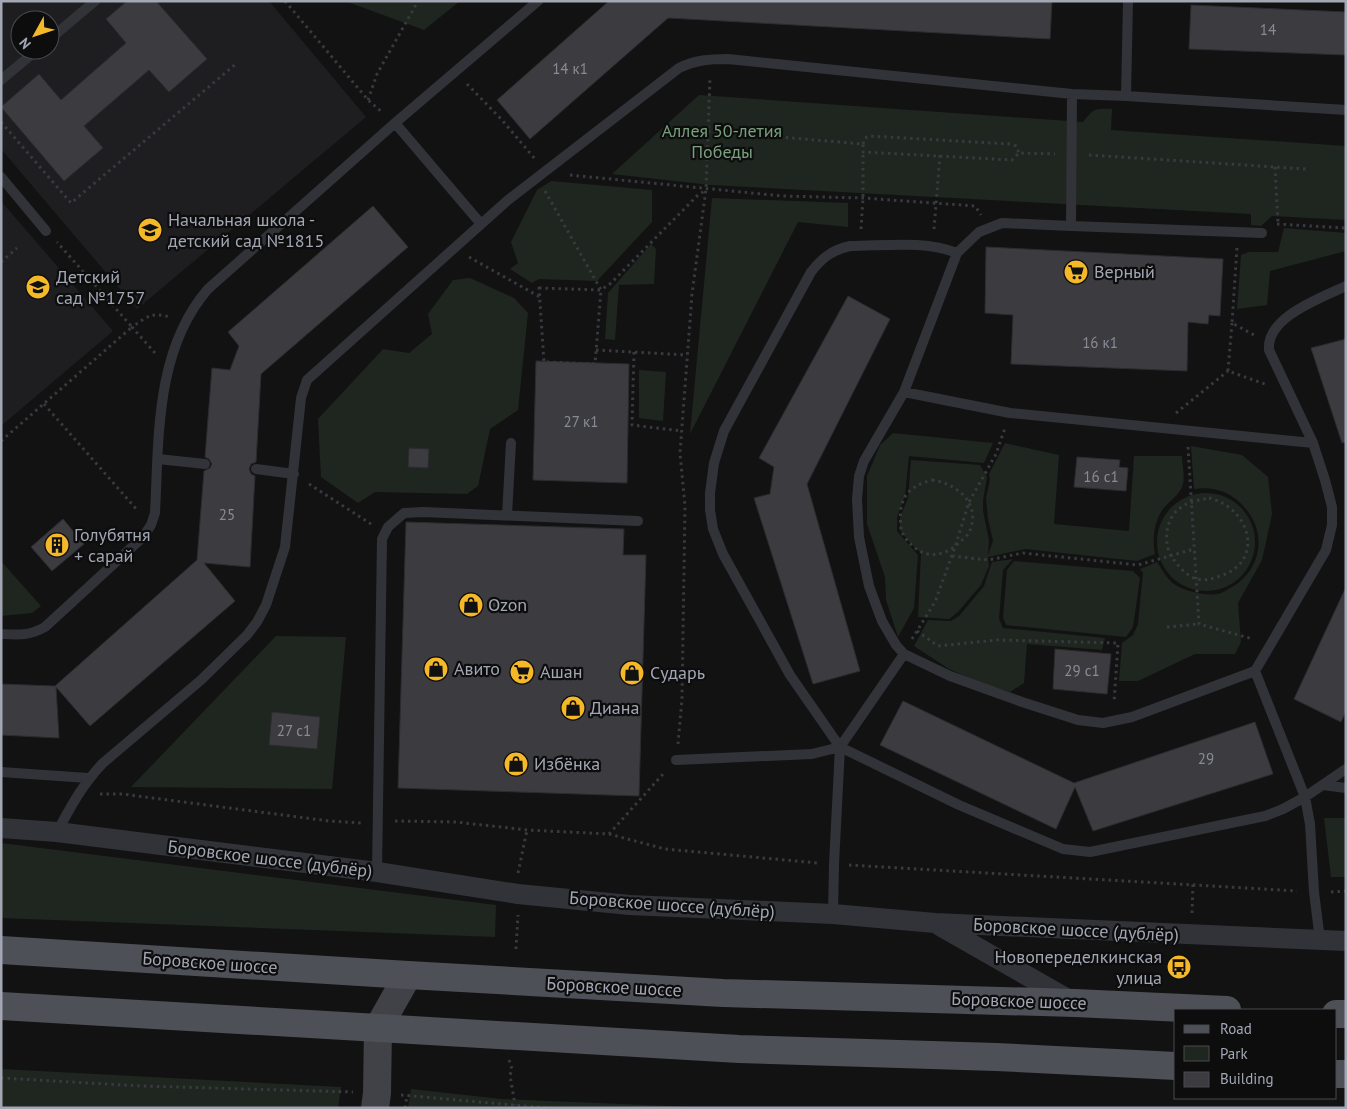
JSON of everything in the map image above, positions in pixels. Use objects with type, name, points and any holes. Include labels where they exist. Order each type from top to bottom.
[{"type":"main road","name":"Боровское шоссе","points":[[1,950],[408,976],[723,992],[1075,1002],[1208,1009]]},
{"type":"main road","points":[[1,1006],[739,1049],[996,1057],[1174,1066]]},
{"type":"street","name":"Боровское шоссе (дублёр)","points":[[1,828],[57,832],[377,872],[518,894],[630,905],[833,914],[935,924],[1346,941]]},
{"type":"street","points":[[935,924],[1075,1002]]},
{"type":"street","points":[[376,1100],[378,1028],[408,976]]},
{"type":"lane","points":[[60,31],[95,1]]},
{"type":"lane","points":[[1,634],[28,634],[45,627],[143,537],[151,525],[154,513],[164,389],[168,368],[178,337],[187,319],[197,302],[208,289],[395,123],[538,1]]},
{"type":"lane","points":[[1126,96],[1128,1]]},
{"type":"lane","points":[[57,832],[77,794],[88,778],[103,763],[201,680],[247,635],[257,622],[266,605],[285,547],[301,398],[308,380],[508,200],[680,68],[692,62],[728,59],[1072,94],[1346,110]]},
{"type":"lane","points":[[1,80],[25,60]]},
{"type":"lane","points":[[1071,226],[1072,94]]},
{"type":"lane","points":[[395,123],[481,224]]},
{"type":"lane","points":[[1,178],[46,230]]},
{"type":"lane","points":[[1262,233],[1002,224],[979,232],[957,253],[904,392],[864,461],[860,476],[857,499],[859,537],[869,586],[882,621],[896,645],[904,654],[950,676],[1022,702],[1078,720],[1103,723],[1132,717],[1255,671],[1326,550],[1332,526],[1332,507],[1313,443],[1269,350],[1268,342],[1275,329],[1299,308],[1346,286]]},
{"type":"lane","points":[[957,253],[947,249],[922,246],[850,246],[838,248],[827,255],[811,272],[724,431],[714,463],[710,510],[713,529],[723,554],[790,675],[840,747],[959,805],[1063,849],[1090,852],[1265,816],[1305,797],[1346,769]]},
{"type":"lane","points":[[904,392],[1010,414],[1313,443]]},
{"type":"lane","points":[[507,515],[511,443]]},
{"type":"lane","points":[[158,458],[205,464]]},
{"type":"lane","points":[[256,470],[294,474]]},
{"type":"lane","points":[[377,872],[382,549],[384,532],[398,517],[408,512],[638,521]]},
{"type":"lane","points":[[833,914],[840,747],[904,654]]},
{"type":"lane","points":[[1255,671],[1305,797],[1310,824],[1314,892],[1320,940]]},
{"type":"lane","points":[[676,760],[812,754],[840,747]]},
{"type":"lane","points":[[1,772],[88,778]]},
{"type":"lane","points":[[1323,785],[1346,788]]},
{"type":"path","points":[[285,1],[368,100],[376,74],[418,1]]},
{"type":"path","points":[[609,834],[676,760],[682,699],[685,506],[680,453],[692,294],[706,189],[710,59]]},
{"type":"path","points":[[1,122],[71,203],[237,63]]},
{"type":"path","points":[[455,72],[502,120],[542,175],[601,290],[595,364],[544,362],[540,288],[601,290],[611,283],[706,189]]},
{"type":"path","points":[[708,132],[863,144]]},
{"type":"path","points":[[861,225],[864,198],[863,144],[868,136],[1010,144],[1016,146],[1019,153]]},
{"type":"path","points":[[863,152],[1012,160],[1019,153],[1072,154],[1306,168]]},
{"type":"path","points":[[934,231],[940,155]]},
{"type":"path","points":[[1275,167],[1278,223]]},
{"type":"path","points":[[542,175],[782,196],[864,198],[975,206],[990,227]]},
{"type":"path","points":[[1262,233],[1278,223],[1346,228]]},
{"type":"path","points":[[46,230],[168,368]]},
{"type":"path","points":[[1157,428],[1228,371],[1238,232]]},
{"type":"path","points":[[1,262],[17,248]]},
{"type":"path","points":[[453,248],[540,297]]},
{"type":"path","points":[[1,441],[149,315],[156,314],[187,319]]},
{"type":"path","points":[[1232,323],[1268,342]]},
{"type":"path","points":[[596,350],[688,355]]},
{"type":"path","points":[[634,352],[632,425],[682,431]]},
{"type":"path","points":[[1228,371],[1290,393]]},
{"type":"path","points":[[44,404],[151,525]]},
{"type":"path","points":[[904,654],[935,602],[969,502],[996,454],[1010,414]]},
{"type":"path","points":[[1186,430],[1199,624]]},
{"type":"path","points":[[294,474],[384,532]]},
{"type":"path","points":[[932,480],[945,482],[958,490],[969,502],[972,520],[968,534],[955,547],[941,554],[921,553],[910,543],[902,533],[899,510],[909,490],[920,483],[932,480]]},
{"type":"path","points":[[1209,498],[1220,501],[1232,509],[1244,523],[1248,537],[1246,554],[1237,567],[1225,575],[1210,579],[1196,579],[1186,573],[1170,555],[1167,546],[1167,534],[1170,521],[1178,508],[1191,502],[1209,498]]},
{"type":"path","points":[[952,556],[988,560],[1023,553],[1138,565],[1194,549]]},
{"type":"path","points":[[1167,627],[1199,624],[1271,644]]},
{"type":"path","points":[[917,631],[938,646],[996,640],[1118,643],[1113,721]]},
{"type":"path","points":[[77,794],[122,794],[359,824],[402,820],[456,822],[527,830],[609,834],[665,849],[834,864],[1314,892],[1346,892]]},
{"type":"path","points":[[517,879],[527,830]]},
{"type":"path","points":[[1191,919],[1193,884]]},
{"type":"path","points":[[516,949],[518,909]]},
{"type":"path","points":[[508,1060],[512,1069],[510,1075],[516,1107]]},
{"type":"path","points":[[1,1078],[376,1100],[407,1095],[516,1107],[547,1108]]},
{"type":"path","points":[[405,1108],[407,1095]]},
{"type":"shaded area","name":"Начальная школа - детский сад №1815","points":[[1,1],[269,1],[366,117],[137,309],[1,149]]},
{"type":"shaded area","name":"Детский сад №1757","points":[[1,201],[113,331],[1,426]]},
{"type":"green space","points":[[345,1],[460,1],[424,30]]},
{"type":"green space","name":"Аллея 50-летия Победы","points":[[699,95],[1083,122],[1095,110],[1112,109],[1111,130],[1346,146],[1346,220],[1272,216],[1261,226],[1251,225],[1251,214],[711,185],[612,174]]},
{"type":"green space","points":[[551,181],[652,190],[652,222],[597,281],[539,279],[532,283],[510,269],[518,263],[511,242],[537,190]]},
{"type":"green space","points":[[712,198],[848,203],[848,227],[798,222],[690,434]]},
{"type":"green space","points":[[1284,228],[1346,233],[1346,251],[1270,271],[1267,305],[1237,309],[1241,255],[1249,252],[1278,252]]},
{"type":"green space","points":[[651,244],[656,249],[654,284],[619,285],[615,340],[605,339],[608,293]]},
{"type":"green space","points":[[470,278],[514,298],[528,313],[518,410],[490,429],[478,486],[467,494],[375,492],[358,503],[321,477],[318,419],[383,349],[409,353],[432,334],[428,314],[453,280]]},
{"type":"green space","points":[[639,370],[666,372],[663,421],[639,418]]},
{"type":"green space","points":[[893,433],[993,443],[984,463],[909,456],[905,496],[897,517],[897,531],[918,555],[914,608],[898,637],[886,600],[885,577],[867,524],[867,476],[880,445]]},
{"type":"green space","points":[[1005,443],[1059,455],[1054,524],[1129,531],[1134,456],[1182,456],[1183,484],[1179,492],[1164,508],[1157,522],[1154,532],[1155,554],[1137,561],[1025,549],[988,557],[989,566],[981,585],[958,612],[949,619],[918,617],[921,553],[900,530],[900,518],[908,498],[911,460],[980,465],[987,477],[983,511],[989,540],[988,555],[993,541],[986,498],[990,480],[989,474]]},
{"type":"green space","points":[[1191,446],[1242,455],[1268,477],[1272,514],[1262,560],[1238,603],[1241,642],[1235,654],[1195,654],[1138,681],[1119,681],[1122,643],[1133,635],[1138,624],[1143,573],[1140,569],[1157,562],[1169,579],[1178,587],[1195,592],[1218,594],[1242,579],[1250,571],[1255,561],[1258,550],[1256,528],[1252,518],[1240,502],[1228,494],[1215,489],[1194,489]]},
{"type":"green space","points":[[1196,493],[1216,493],[1225,496],[1241,507],[1252,523],[1255,532],[1255,552],[1252,561],[1241,577],[1225,588],[1216,591],[1196,591],[1179,583],[1165,569],[1157,552],[1157,532],[1165,515],[1179,501]]},
{"type":"green space","points":[[1013,559],[1003,570],[999,619],[1003,628],[1105,638],[1102,650],[1027,644],[1024,683],[1010,692],[978,682],[949,669],[914,646],[928,620],[951,621],[959,616],[984,586],[992,562]]},
{"type":"green space","points":[[1,561],[41,606],[32,613],[1,616]]},
{"type":"green space","points":[[1014,561],[1133,571],[1140,578],[1133,627],[1126,637],[1006,625],[1003,617],[1007,570]]},
{"type":"green space","points":[[276,636],[346,637],[332,789],[131,787]]},
{"type":"green space","points":[[1324,818],[1346,818],[1346,877],[1331,877]]},
{"type":"green space","points":[[1,843],[496,905],[495,937],[1,918]]},
{"type":"green space","points":[[1,1069],[341,1087],[338,1108],[1,1108]]},
{"type":"green space","points":[[411,1089],[501,1099],[718,1108],[408,1108]]},
{"type":"building","points":[[127,1],[156,1],[207,59],[169,92],[149,70],[84,126],[103,148],[64,181],[1,107],[39,74],[61,100],[126,43],[106,19]]},
{"type":"building","points":[[609,1],[1052,1],[1050,39],[668,18],[530,139],[497,100]]},
{"type":"building","points":[[1191,5],[1346,12],[1346,55],[1189,49]]},
{"type":"building","points":[[373,206],[408,247],[261,374],[256,462],[251,464],[249,469],[251,474],[255,476],[250,567],[204,563],[235,601],[90,726],[56,687],[59,738],[1,735],[1,684],[55,686],[197,560],[204,471],[210,468],[212,464],[205,457],[212,368],[230,370],[239,346],[228,332]]},
{"type":"building","points":[[986,247],[1223,259],[1220,316],[1209,315],[1208,324],[1188,322],[1187,371],[1011,364],[1013,315],[985,313]]},
{"type":"building","points":[[848,296],[890,319],[807,484],[860,671],[813,684],[754,498],[770,494],[774,467],[759,458]]},
{"type":"building","points":[[1346,339],[1346,442],[1342,443],[1311,348]]},
{"type":"building","points":[[536,361],[629,364],[627,483],[533,480]]},
{"type":"building","points":[[409,448],[429,449],[428,468],[408,467]]},
{"type":"building","points":[[1077,457],[1120,460],[1119,467],[1128,468],[1126,491],[1074,487]]},
{"type":"building","name":"Голубятня + сарай","points":[[63,519],[84,544],[52,571],[31,547]]},
{"type":"building","name":"Ашан","points":[[406,522],[624,529],[623,555],[646,555],[639,796],[398,788]]},
{"type":"building","points":[[1346,587],[1346,711],[1341,722],[1294,699]]},
{"type":"building","points":[[1055,649],[1111,654],[1107,694],[1053,689]]},
{"type":"building","points":[[903,701],[1074,783],[1255,722],[1273,774],[1093,831],[1075,787],[1056,829],[880,745]]},
{"type":"building","points":[[272,712],[320,717],[317,749],[269,745]]},
{"type":"place","name":"Начальная школа - детский сад №1815","points":[[150,230]]},
{"type":"place","name":"Верный","points":[[1076,272]]},
{"type":"place","name":"Детский сад №1757","points":[[38,287]]},
{"type":"place","name":"Голубятня + сарай","points":[[57,545]]},
{"type":"place","name":"Ozon","points":[[471,605]]},
{"type":"place","name":"Авито","points":[[436,669]]},
{"type":"place","name":"Ашан","points":[[522,672]]},
{"type":"place","name":"Сударь","points":[[632,673]]},
{"type":"place","name":"Диана","points":[[573,708]]},
{"type":"place","name":"Избёнка","points":[[516,764]]},
{"type":"place","name":"Новопеределкинская улица","points":[[1179,967]]}]
